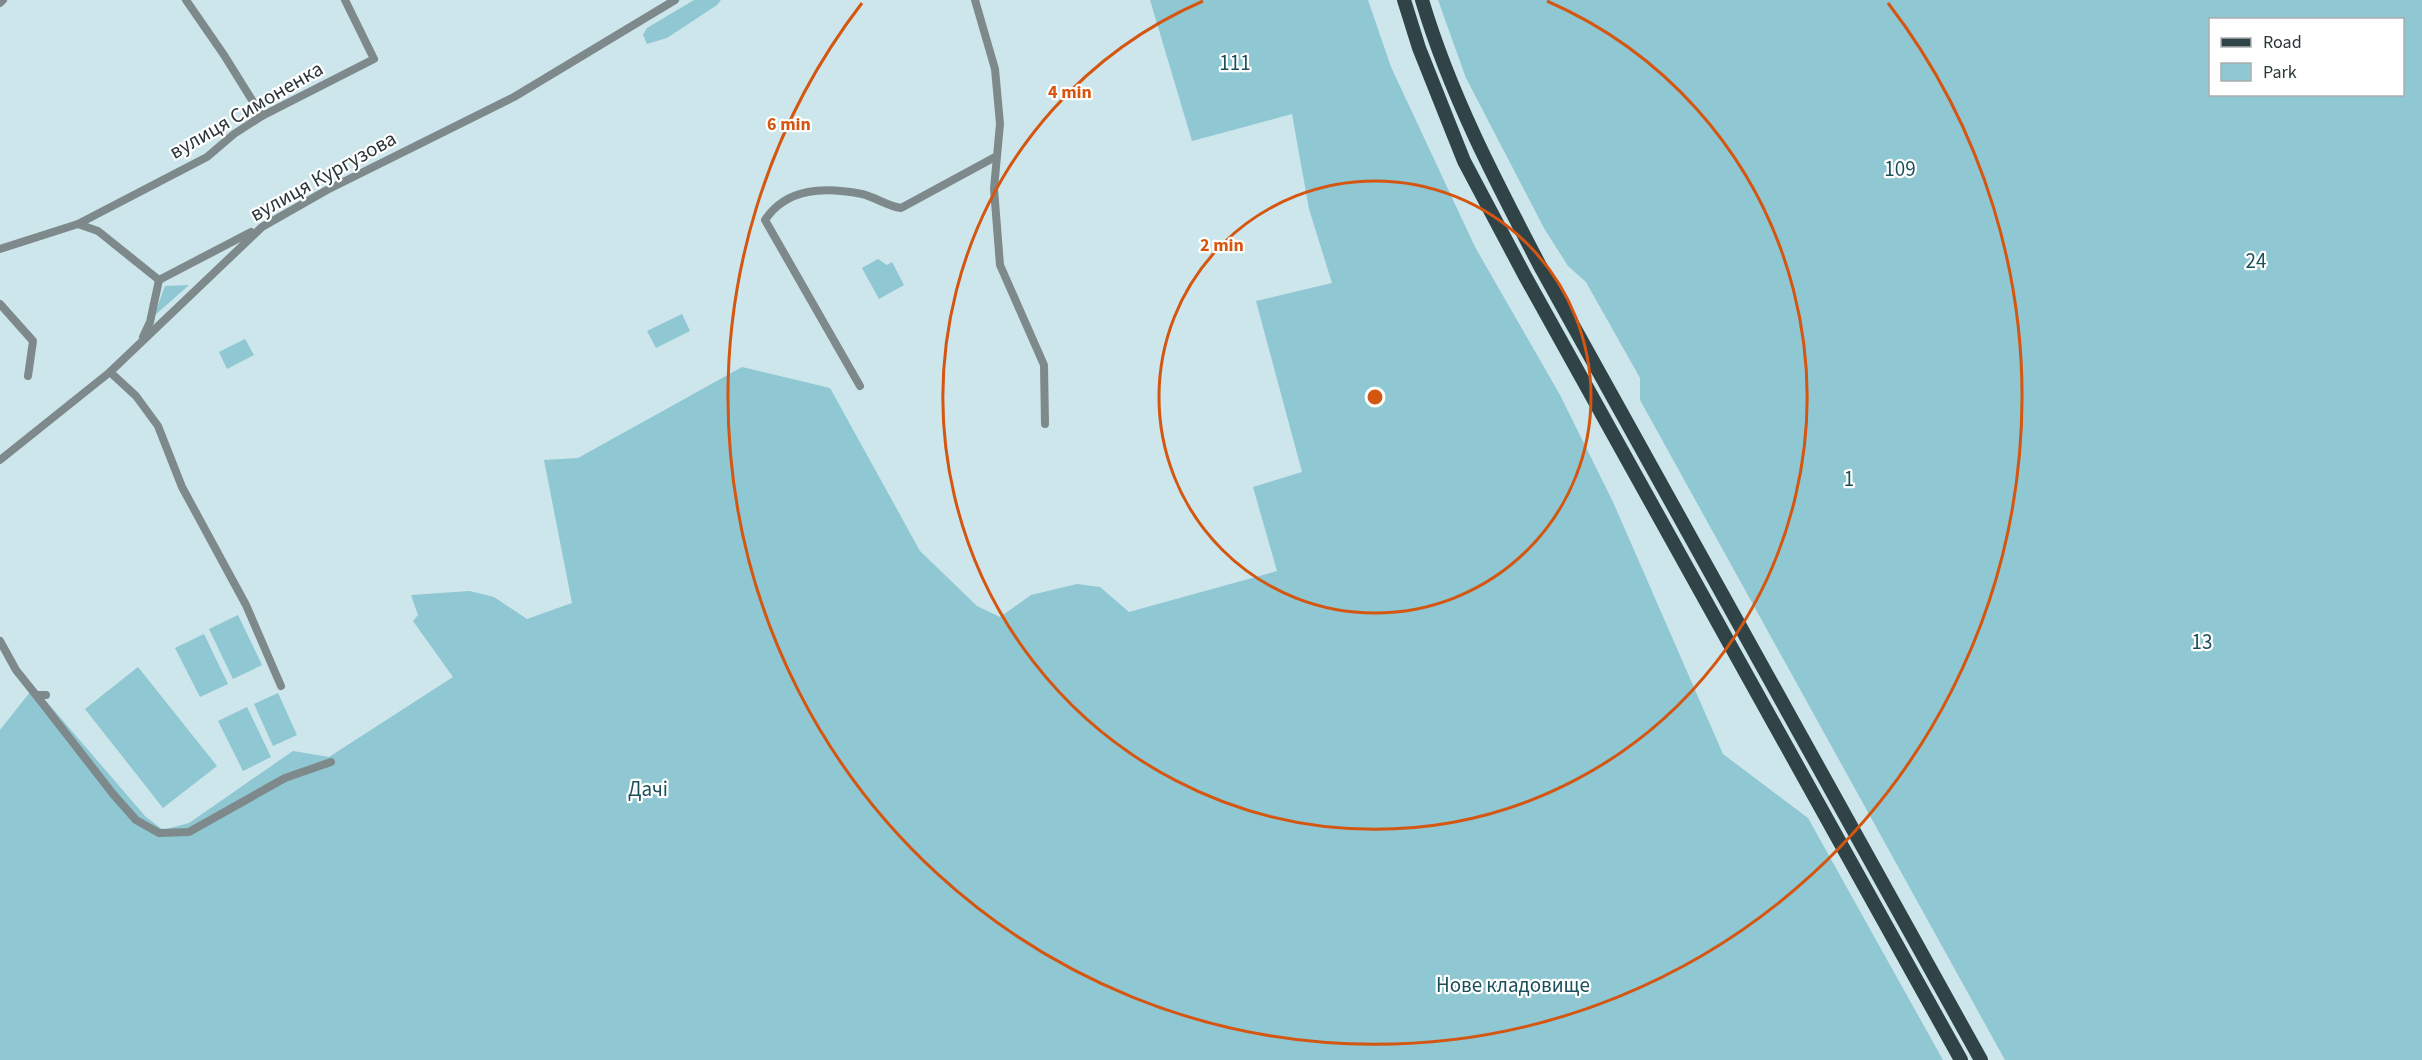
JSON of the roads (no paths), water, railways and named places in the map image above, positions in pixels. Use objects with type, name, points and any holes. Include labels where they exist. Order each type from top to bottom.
[{"type":"main road","points":[[1404,0],[1419,48],[1464,160],[1531,286],[1961,1060]]},
{"type":"main road","points":[[1422,0],[1434,40],[1482,154],[1540,266],[1981,1060]]},
{"type":"street","points":[[186,0],[262,116]]},
{"type":"street","name":"вулиця Симоненка","points":[[0,249],[78,224],[207,157],[234,134],[262,116],[374,59],[345,0]]},
{"type":"street","name":"вулиця Кургузова","points":[[0,460],[110,372],[262,226],[327,190],[514,97],[675,0]]},
{"type":"street","points":[[975,0],[995,69],[1000,124],[994,189],[1000,265],[1044,365],[1045,424]]},
{"type":"street","points":[[860,386],[765,220],[774,207],[804,190],[863,194],[888,206],[901,208],[997,156]]},
{"type":"street","points":[[78,224],[98,231],[159,280]]},
{"type":"street","points":[[159,280],[262,226]]},
{"type":"street","points":[[140,342],[150,322],[159,280]]},
{"type":"street","points":[[0,304],[33,341],[28,376]]},
{"type":"street","points":[[110,372],[136,396],[159,426],[182,487],[246,605],[281,686]]},
{"type":"street","points":[[0,641],[16,670],[113,794],[136,820],[159,834],[189,832],[285,778],[332,762]]},
{"type":"street","points":[[36,695],[46,695]]},
{"type":"park label","name":"111","points":[[1235,63]]},
{"type":"park label","name":"109","points":[[1900,169]]},
{"type":"park label","name":"24","points":[[2256,261]]},
{"type":"park label","name":"1","points":[[1849,479]]},
{"type":"park label","name":"13","points":[[2202,642]]},
{"type":"park label","name":"Дачі","points":[[648,789]]},
{"type":"park label","name":"Нове кладовище","points":[[1513,985]]}]
